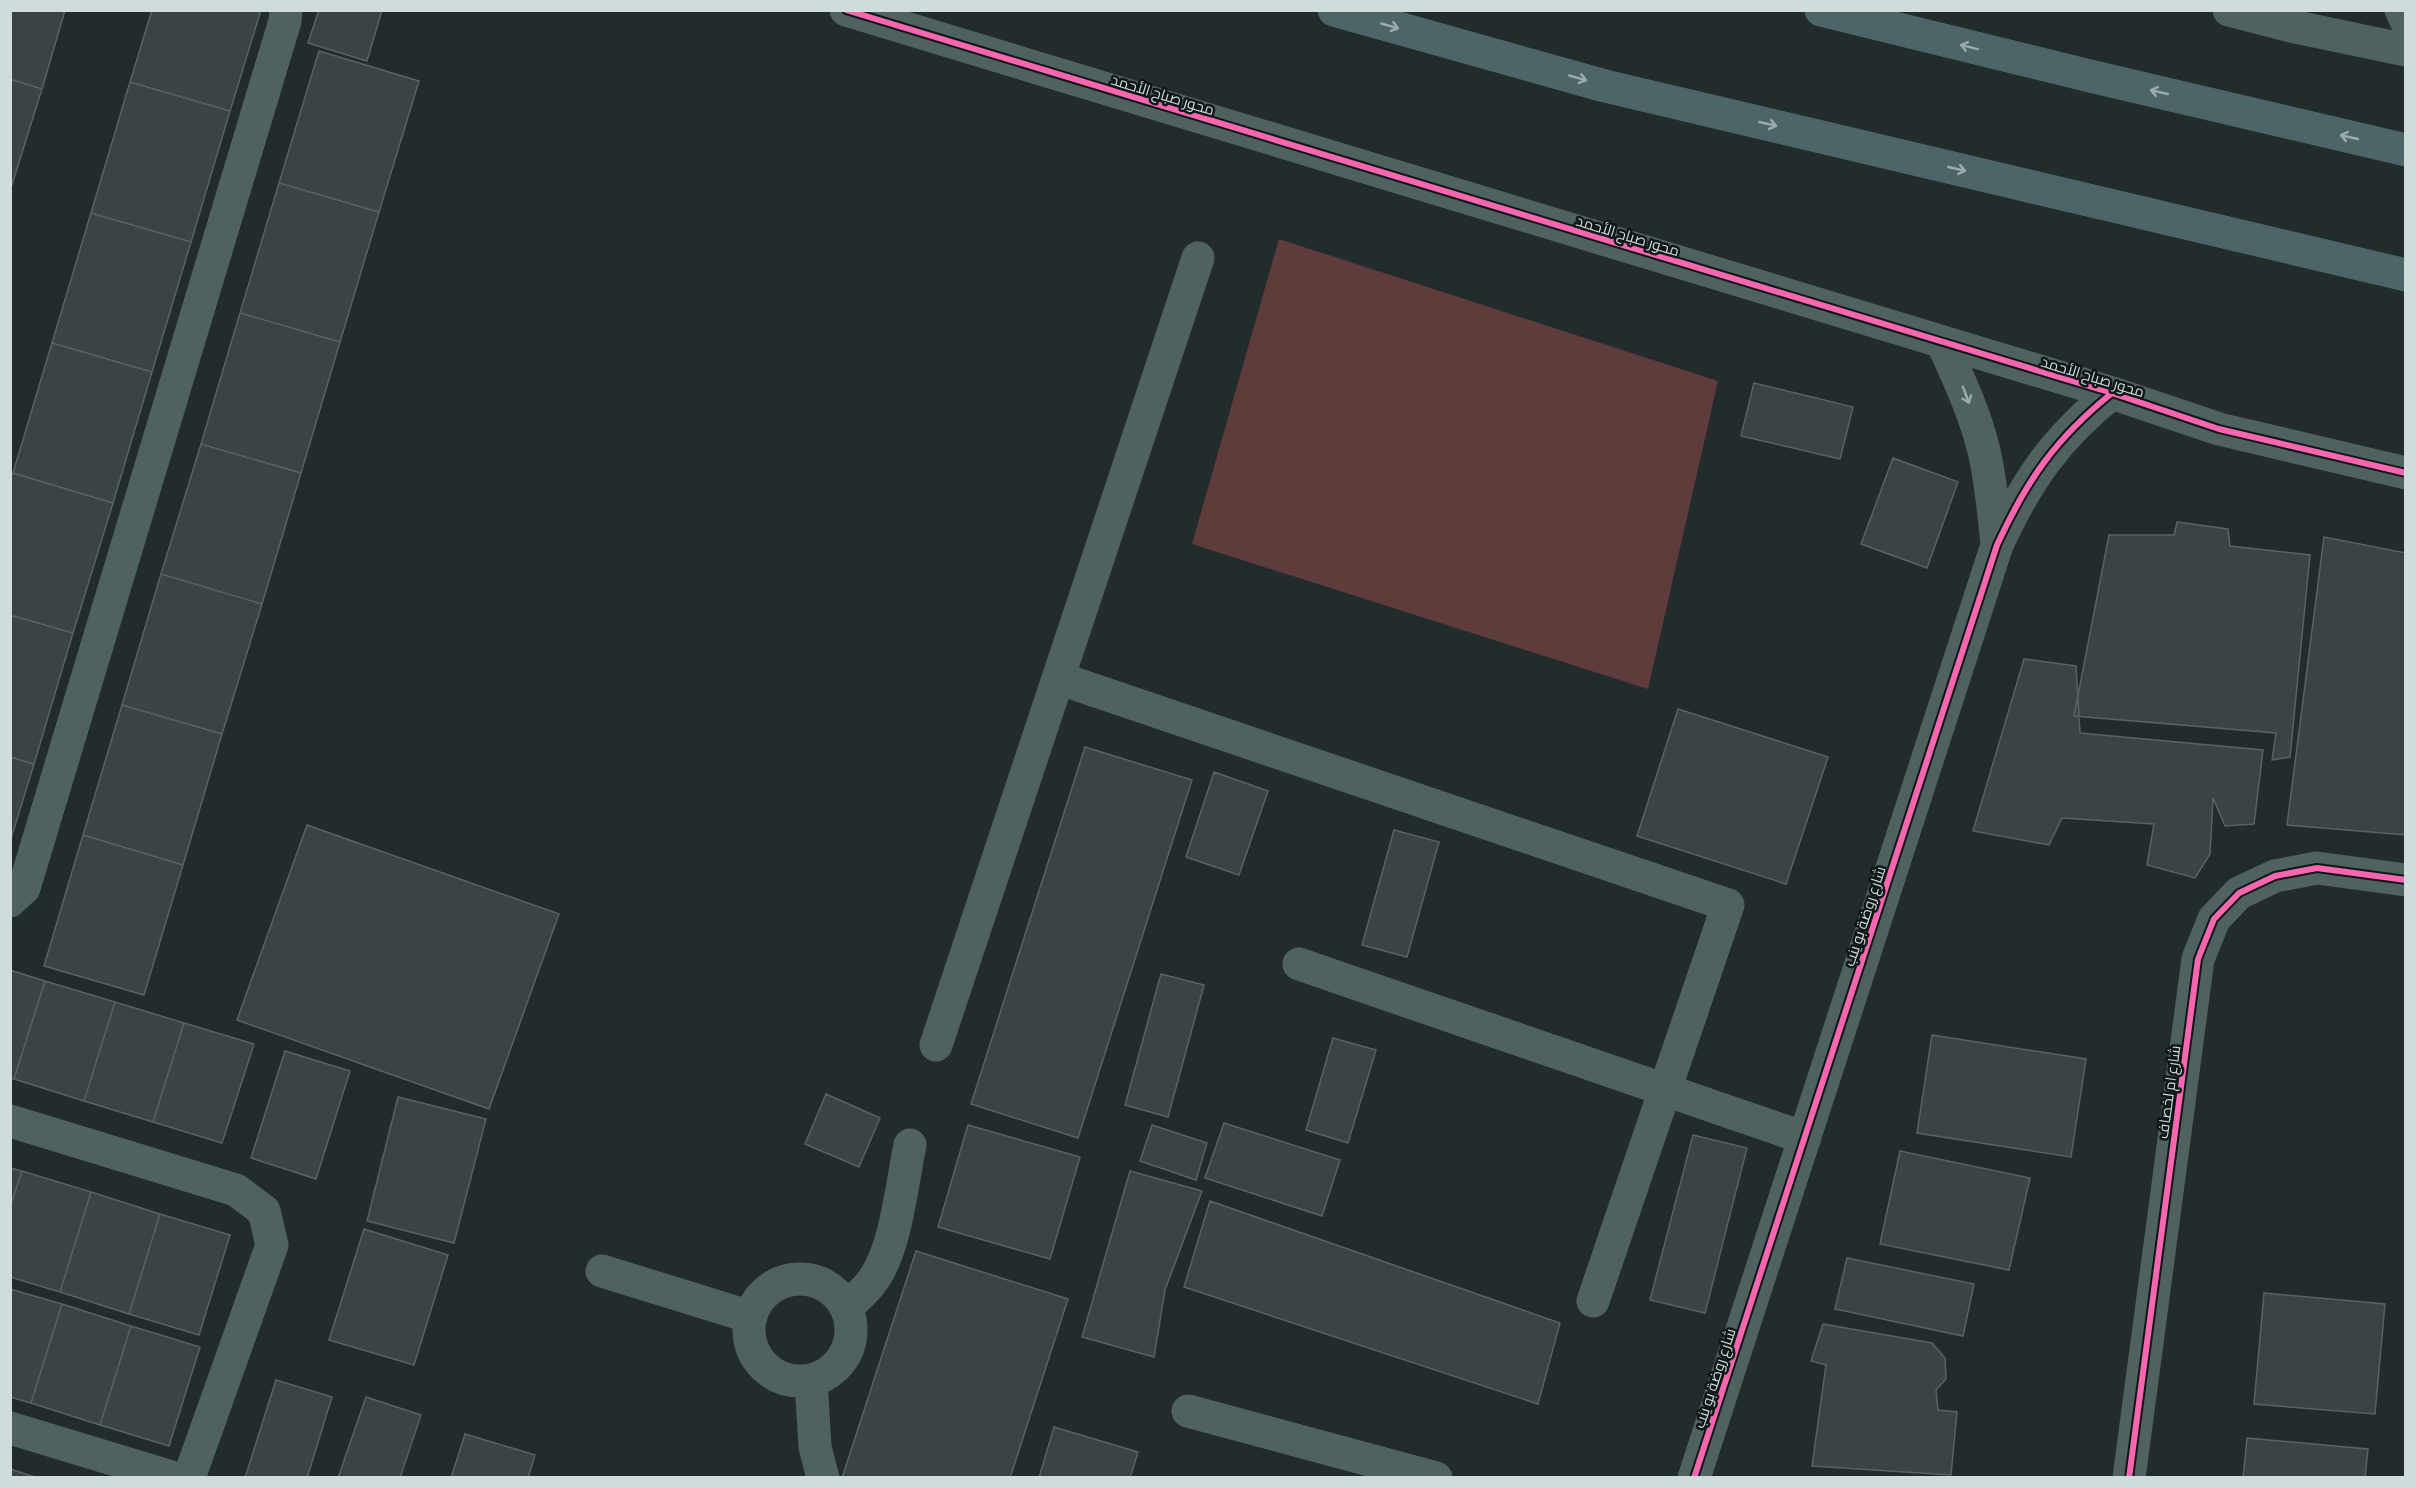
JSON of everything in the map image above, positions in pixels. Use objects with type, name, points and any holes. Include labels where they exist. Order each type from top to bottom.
[{"type":"highway","points":[[1334,10],[1617,89],[2406,275]]},
{"type":"highway","points":[[1821,10],[2406,150]]},
{"type":"street","points":[[10,901],[24,888],[285,21],[286,10]]},
{"type":"street","name":"محور صباح الأحمد","points":[[846,10],[2112,393],[2219,429],[2406,473]]},
{"type":"street","points":[[2229,10],[2291,26],[2406,50]]},
{"type":"street","points":[[2291,26],[2323,21],[2338,10]]},
{"type":"street","points":[[2400,10],[2406,21]]},
{"type":"street","points":[[936,1045],[1198,258]]},
{"type":"street","name":"شارع روضة بو ينب","points":[[1942,342],[1966,395],[1984,450],[1997,545]]},
{"type":"street","name":"شارع روضة بو ينب","points":[[1694,1478],[1997,545],[2016,504],[2040,465],[2085,414],[2112,393]]},
{"type":"street","points":[[1058,678],[1728,905],[1593,1301]]},
{"type":"street","name":"شارع ام لخصاف","points":[[2129,1478],[2198,959],[2214,919],[2239,893],[2275,876],[2317,868],[2406,880]]},
{"type":"street","points":[[1299,964],[1805,1138]]},
{"type":"street","points":[[10,1121],[236,1190],[264,1211],[272,1245],[189,1478]]},
{"type":"street","points":[[847,1306],[873,1280],[883,1263],[889,1245],[910,1144]]},
{"type":"street","points":[[603,1271],[750,1317]]},
{"type":"street","points":[[811,1279],[825,1284],[838,1294],[847,1306],[852,1337],[847,1352],[838,1365],[825,1375],[811,1380],[796,1381],[782,1378],[769,1371],[758,1360],[748,1332],[750,1317],[756,1303],[780,1282],[811,1279]]},
{"type":"street","points":[[811,1380],[815,1447],[823,1478]]},
{"type":"street","points":[[1188,1411],[1437,1478]]},
{"type":"street","points":[[10,1428],[176,1478]]},
{"type":"shaded area","points":[[1279,239],[1718,381],[1648,689],[1192,544]]},
{"type":"building","points":[[10,10],[65,10],[42,89],[10,79]]},
{"type":"building","points":[[152,10],[261,10],[230,111],[130,82]]},
{"type":"building","points":[[319,10],[382,10],[367,61],[308,43]]},
{"type":"building","points":[[319,51],[419,81],[379,212],[279,183]]},
{"type":"building","points":[[10,79],[42,89],[10,191]]},
{"type":"building","points":[[130,82],[230,111],[191,242],[91,213]]},
{"type":"building","points":[[279,183],[379,212],[340,342],[240,313]]},
{"type":"building","points":[[91,213],[191,242],[152,372],[52,343]]},
{"type":"building","points":[[240,313],[340,342],[301,473],[201,444]]},
{"type":"building","points":[[52,343],[152,372],[113,503],[13,473]]},
{"type":"building","points":[[1754,383],[1853,407],[1840,459],[1741,436]]},
{"type":"building","points":[[201,444],[301,473],[262,604],[161,574]]},
{"type":"building","points":[[1893,458],[1958,482],[1927,568],[1861,544]]},
{"type":"building","points":[[13,473],[113,503],[73,633],[10,615],[10,480]]},
{"type":"building","points":[[2177,522],[2228,529],[2230,546],[2310,555],[2290,757],[2272,760],[2276,733],[2074,716],[2109,535],[2174,535]]},
{"type":"building","points":[[2324,537],[2406,553],[2406,835],[2287,825]]},
{"type":"building","points":[[161,574],[262,604],[222,734],[122,705]]},
{"type":"building","points":[[10,615],[73,633],[34,764],[10,757]]},
{"type":"building","points":[[2024,659],[2076,666],[2080,733],[2263,750],[2254,824],[2225,826],[2213,798],[2210,854],[2195,878],[2147,865],[2154,824],[2062,818],[2049,845],[1973,831]]},
{"type":"building","points":[[122,705],[222,734],[183,865],[83,835]]},
{"type":"building","points":[[1678,709],[1828,757],[1786,884],[1637,836]]},
{"type":"building","points":[[1085,747],[1192,780],[1078,1138],[971,1104]]},
{"type":"building","points":[[10,757],[34,764],[10,842]]},
{"type":"building","points":[[1214,772],[1268,791],[1239,875],[1186,857]]},
{"type":"building","points":[[307,825],[559,914],[489,1109],[237,1020]]},
{"type":"building","points":[[1394,830],[1439,842],[1407,957],[1362,945]]},
{"type":"building","points":[[83,835],[183,865],[144,995],[44,966]]},
{"type":"building","points":[[10,970],[45,981],[14,1079],[10,1078]]},
{"type":"building","points":[[1161,974],[1204,985],[1168,1117],[1125,1105]]},
{"type":"building","points":[[45,981],[115,1002],[84,1101],[14,1079]]},
{"type":"building","points":[[115,1002],[184,1023],[153,1122],[84,1101]]},
{"type":"building","points":[[184,1023],[254,1044],[222,1143],[153,1122]]},
{"type":"building","points":[[1932,1035],[2086,1059],[2071,1157],[1917,1133]]},
{"type":"building","points":[[1333,1038],[1376,1050],[1348,1143],[1306,1130]]},
{"type":"building","points":[[285,1051],[350,1071],[316,1179],[251,1158]]},
{"type":"building","points":[[826,1094],[880,1118],[859,1167],[805,1144]]},
{"type":"building","points":[[398,1097],[486,1119],[454,1243],[367,1221]]},
{"type":"building","points":[[1224,1123],[1340,1160],[1322,1216],[1205,1178]]},
{"type":"building","points":[[968,1125],[1080,1157],[1050,1259],[938,1227]]},
{"type":"building","points":[[1152,1125],[1207,1143],[1196,1180],[1140,1161]]},
{"type":"building","points":[[1693,1135],[1747,1148],[1705,1313],[1650,1300]]},
{"type":"building","points":[[1900,1151],[2030,1178],[2009,1270],[1880,1244]]},
{"type":"building","points":[[10,1168],[22,1171],[10,1207]]},
{"type":"building","points":[[22,1171],[91,1192],[60,1292],[10,1277],[10,1207]]},
{"type":"building","points":[[1130,1171],[1202,1191],[1165,1290],[1154,1357],[1082,1337]]},
{"type":"building","points":[[91,1192],[160,1214],[129,1314],[60,1292]]},
{"type":"building","points":[[1210,1201],[1560,1323],[1538,1404],[1184,1287]]},
{"type":"building","points":[[160,1214],[230,1235],[199,1335],[129,1314]]},
{"type":"building","points":[[364,1229],[448,1255],[414,1365],[329,1340]]},
{"type":"building","points":[[916,1251],[1068,1299],[1010,1478],[842,1478]]},
{"type":"building","points":[[1847,1258],[1974,1284],[1963,1336],[1835,1309]]},
{"type":"building","points":[[10,1289],[62,1304],[31,1403],[10,1397]]},
{"type":"building","points":[[2264,1293],[2385,1304],[2375,1414],[2254,1404]]},
{"type":"building","points":[[62,1304],[131,1326],[100,1425],[31,1403]]},
{"type":"building","points":[[1823,1324],[1932,1343],[1945,1358],[1946,1379],[1936,1390],[1938,1410],[1957,1412],[1951,1475],[1812,1466],[1826,1365],[1811,1361]]},
{"type":"building","points":[[131,1326],[200,1347],[169,1446],[100,1425]]},
{"type":"building","points":[[276,1380],[332,1397],[307,1478],[245,1478]]},
{"type":"building","points":[[366,1397],[421,1415],[400,1478],[338,1478]]},
{"type":"building","points":[[1054,1427],[1138,1452],[1130,1478],[1039,1478]]},
{"type":"building","points":[[465,1434],[535,1455],[528,1478],[451,1478]]},
{"type":"building","points":[[2247,1438],[2368,1449],[2365,1478],[2243,1478]]},
{"type":"building","points":[[10,1469],[38,1478],[10,1478]]},
{"type":"cycle path","points":[[846,10],[2112,393],[2219,429],[2406,473]]},
{"type":"cycle path","points":[[1694,1478],[1997,545],[2020,500],[2044,462],[2074,427],[2112,393]]},
{"type":"cycle path","points":[[2129,1478],[2198,959],[2214,919],[2239,893],[2275,876],[2317,868],[2406,880]]}]
